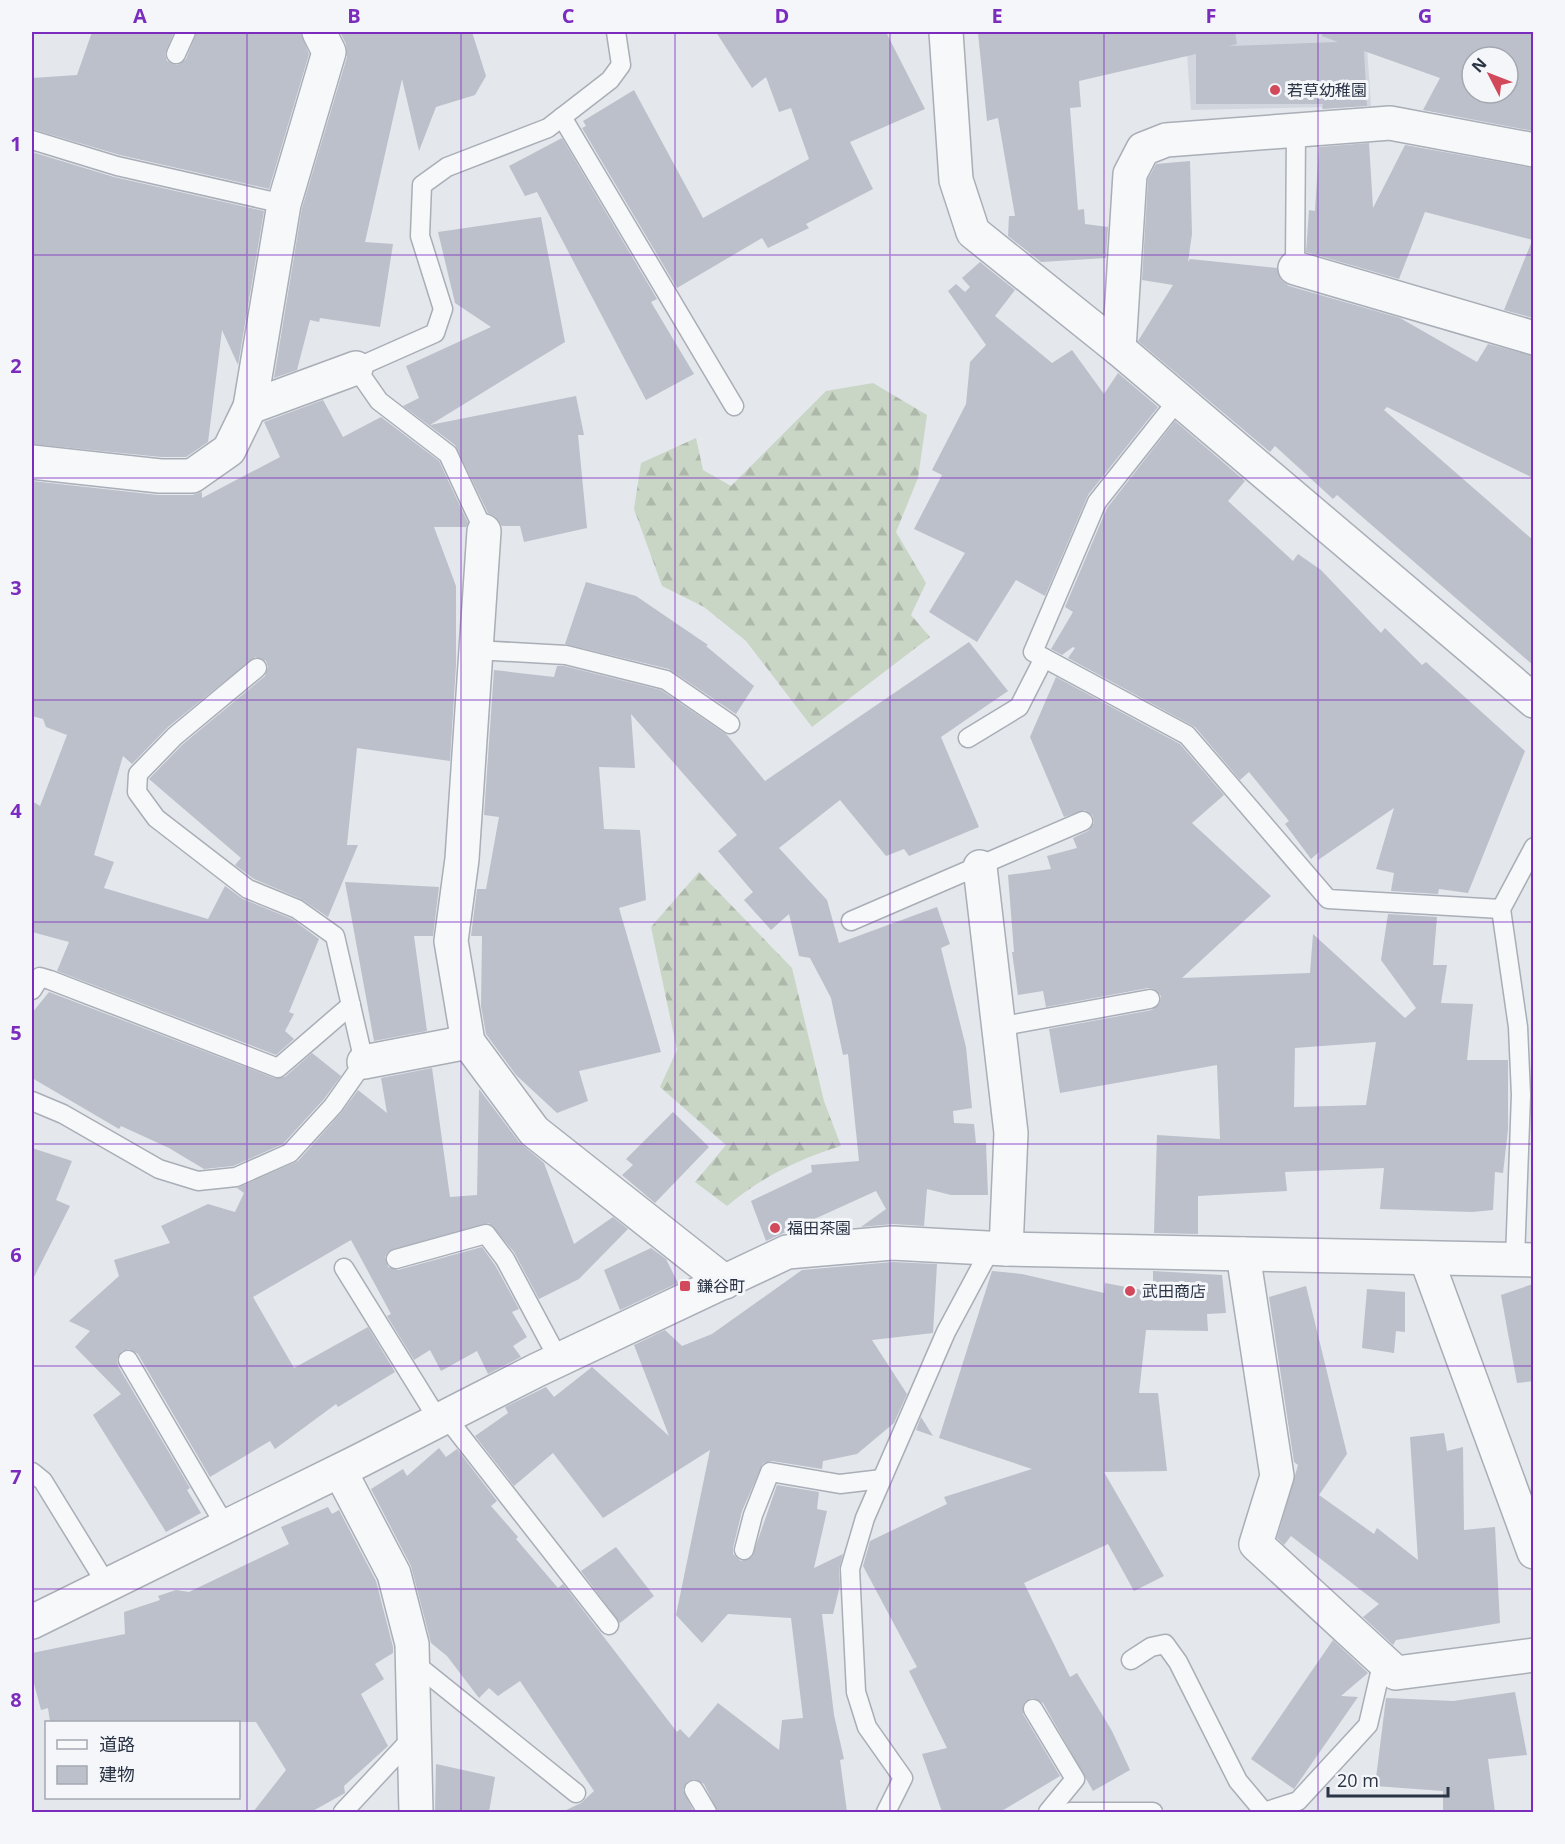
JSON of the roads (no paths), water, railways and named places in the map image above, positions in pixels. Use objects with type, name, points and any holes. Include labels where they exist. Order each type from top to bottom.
[{"type":"street","points":[[32,462],[160,476],[192,476],[229,450],[250,406],[284,204],[329,52],[319,32]]},
{"type":"street","points":[[945,32],[956,180],[973,232],[1119,349],[1533,700]]},
{"type":"street","points":[[1119,349],[1130,174],[1143,149],[1166,140],[1390,123],[1533,150]]},
{"type":"street","points":[[1295,268],[1533,338]]},
{"type":"street","points":[[250,406],[356,368]]},
{"type":"street","points":[[484,531],[462,859],[451,942],[468,1042],[534,1131],[725,1282]]},
{"type":"street","points":[[980,867],[1011,1133],[999,1248]]},
{"type":"street","points":[[364,1062],[468,1042]]},
{"type":"street","points":[[32,1622],[340,1471],[559,1360],[787,1252],[892,1243],[999,1248],[1524,1260]]},
{"type":"street","points":[[1243,1254],[1277,1476],[1256,1544],[1396,1673],[1533,1655]]},
{"type":"street","points":[[1426,1258],[1533,1551]]},
{"type":"street","points":[[340,1471],[394,1574],[412,1644],[416,1812]]},
{"type":"lane","points":[[176,54],[186,32]]},
{"type":"lane","points":[[484,531],[448,454],[380,401],[356,368],[435,333],[443,309],[420,236],[422,185],[447,167],[548,128],[610,80],[621,65],[616,32]]},
{"type":"lane","points":[[562,117],[734,405]]},
{"type":"lane","points":[[1295,268],[1296,130]]},
{"type":"lane","points":[[32,140],[117,166],[284,204]]},
{"type":"lane","points":[[1178,400],[1097,502],[1033,652],[1188,735],[1328,899],[1501,909]]},
{"type":"lane","points":[[476,650],[567,655],[666,680],[729,724]]},
{"type":"lane","points":[[968,738],[1019,707],[1044,658]]},
{"type":"lane","points":[[32,1101],[63,1114],[159,1169],[198,1181],[236,1177],[290,1153],[333,1106],[364,1062],[335,936],[297,909],[248,889],[156,818],[137,792],[138,774],[175,736],[257,668]]},
{"type":"lane","points":[[850,921],[1083,821]]},
{"type":"lane","points":[[1524,1260],[1518,1027],[1501,909],[1533,847]]},
{"type":"lane","points":[[32,990],[40,977],[50,980],[278,1068],[351,1005]]},
{"type":"lane","points":[[998,1027],[1150,999]]},
{"type":"lane","points":[[396,1258],[486,1234],[506,1259],[559,1360]]},
{"type":"lane","points":[[886,1812],[903,1778],[867,1727],[856,1692],[850,1569],[865,1518],[946,1332],[999,1248]]},
{"type":"lane","points":[[344,1268],[443,1419],[609,1625]]},
{"type":"lane","points":[[128,1360],[226,1527]]},
{"type":"lane","points":[[32,1472],[42,1481],[107,1585]]},
{"type":"lane","points":[[744,1550],[753,1515],[770,1472],[840,1484],[882,1479]]},
{"type":"lane","points":[[1131,1660],[1151,1647],[1165,1644],[1178,1662],[1226,1760],[1238,1780],[1264,1812],[1298,1802],[1368,1725],[1383,1660]]},
{"type":"lane","points":[[413,1662],[576,1793]]},
{"type":"lane","points":[[1033,1709],[1075,1779],[1048,1812]]},
{"type":"lane","points":[[343,1812],[415,1735]]},
{"type":"lane","points":[[694,1791],[707,1812]]},
{"type":"lane","points":[[1070,1812],[1153,1812]]},
{"type":"place","name":"若草幼稚園","points":[[1275,90]]},
{"type":"place","name":"福田茶園","points":[[775,1228]]},
{"type":"place","name":"鎌谷町","points":[[685,1286]]},
{"type":"place","name":"武田商店","points":[[1130,1291]]}]
